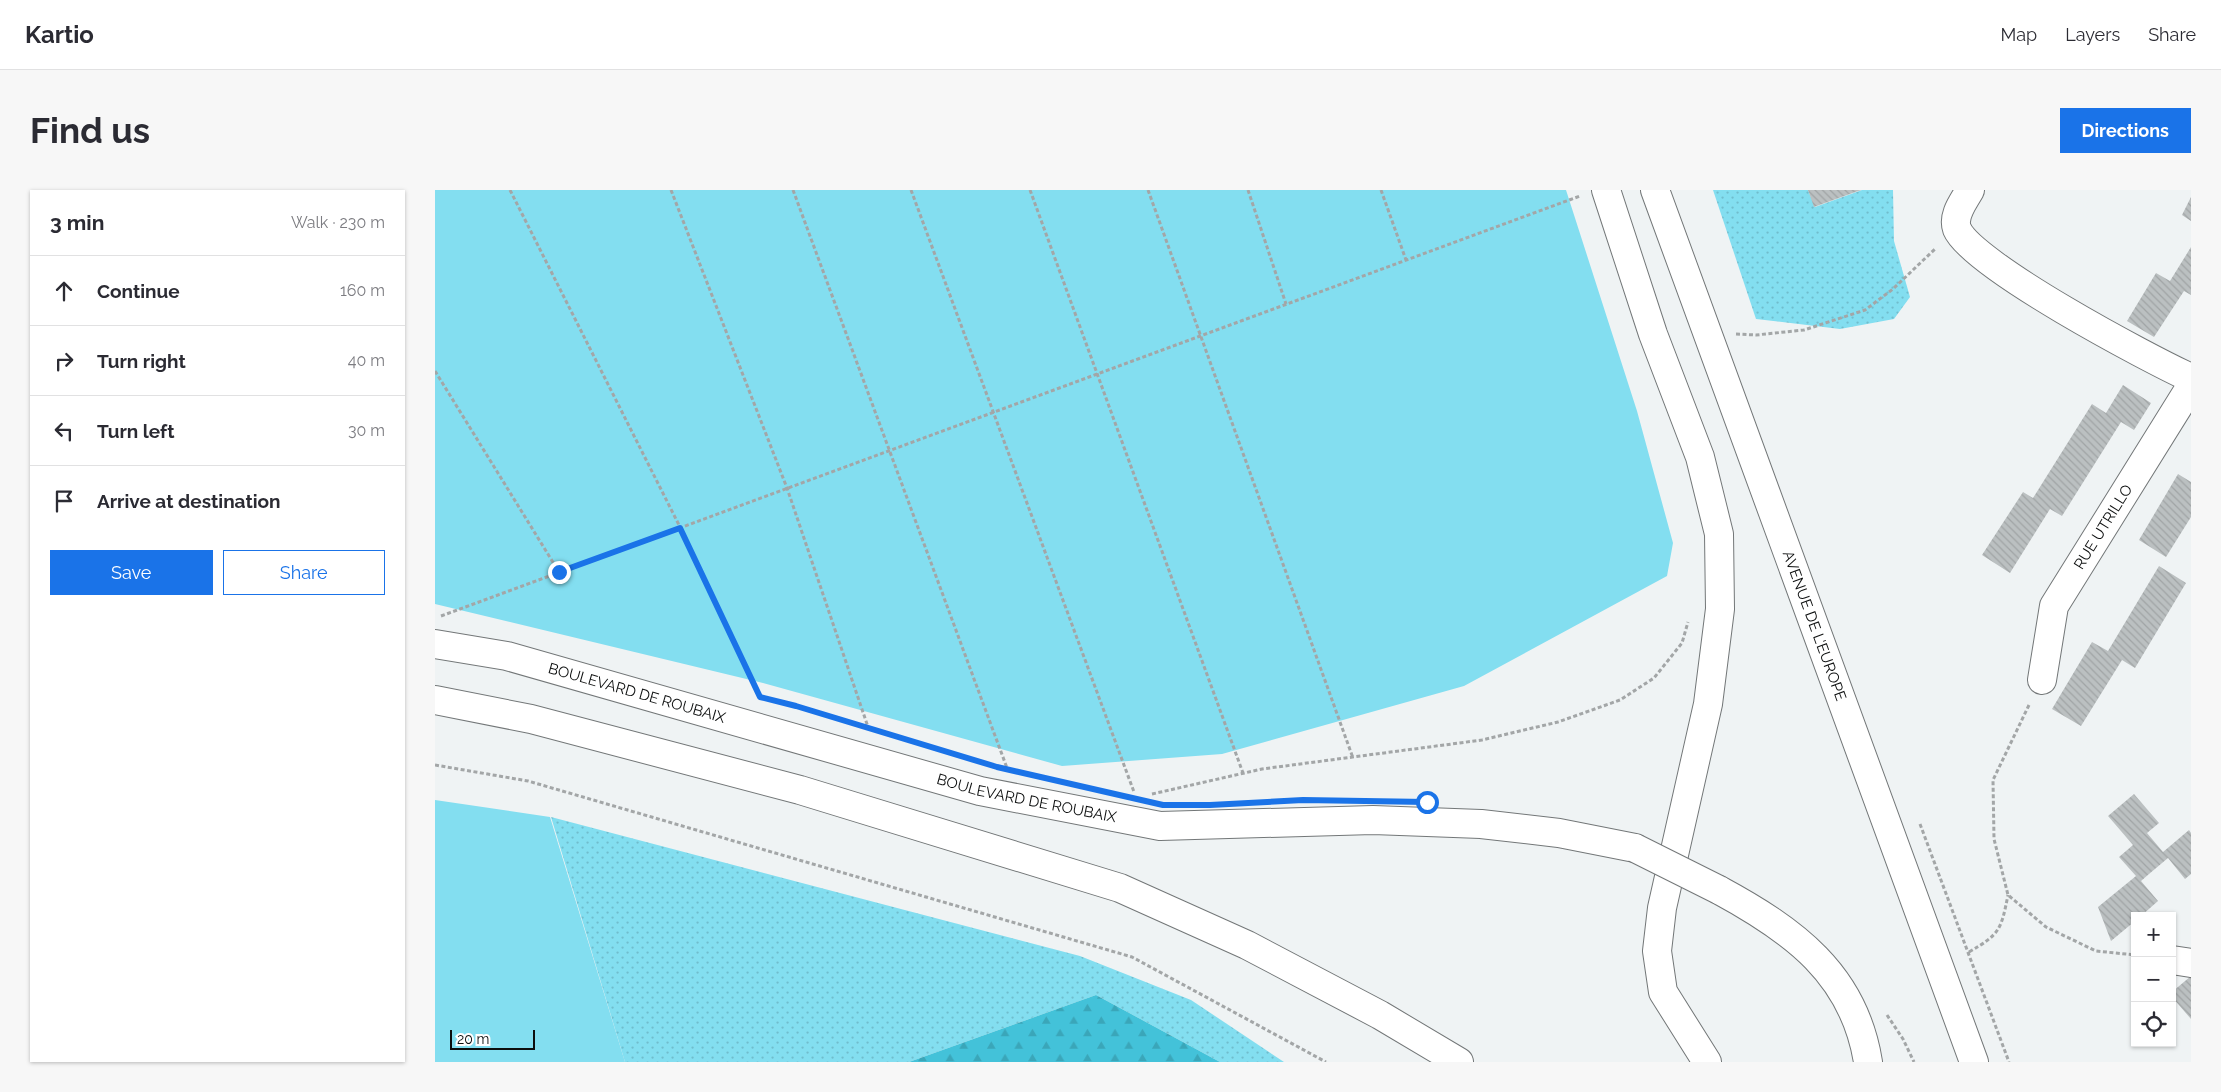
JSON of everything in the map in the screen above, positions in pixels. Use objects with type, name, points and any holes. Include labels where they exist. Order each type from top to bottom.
[{"type":"main road","points":[[1606,190],[1653,334],[1700,457],[1719,534],[1720,609],[1708,704],[1662,908],[1657,951],[1663,992],[1707,1062]]},
{"type":"main road","name":"AVENUE DE L'EUROPE","points":[[1655,190],[1974,1062]]},
{"type":"main road","points":[[1970,190],[1957,214],[1957,228],[1965,240],[1983,256],[2013,277],[2133,351],[2191,378]]},
{"type":"main road","name":"RUE UTRILLO","points":[[2042,680],[2054,606],[2191,386]]},
{"type":"main road","name":"BOULEVARD DE ROUBAIX","points":[[440,633],[507,656],[980,791],[1160,826],[1373,820],[1481,824],[1559,833],[1635,848],[1762,913],[1799,942],[1830,971],[1851,1006],[1868,1062]]},
{"type":"main road","points":[[435,700],[531,719],[799,790],[1120,888],[1247,945],[1380,1015],[1459,1062]]},
{"type":"main road","points":[[2176,961],[2191,963]]},
{"type":"path","points":[[511,190],[680,528],[760,697]]},
{"type":"path","points":[[671,190],[787,488],[868,728]]},
{"type":"path","points":[[793,190],[1007,770],[1002,768]]},
{"type":"path","points":[[911,190],[1135,797]]},
{"type":"path","points":[[1030,190],[1243,773]]},
{"type":"path","points":[[1148,190],[1353,758]]},
{"type":"path","points":[[1248,190],[1287,304]]},
{"type":"path","points":[[1381,190],[1406,260]]},
{"type":"path","points":[[440,633],[435,619],[1585,194],[1583,190]]},
{"type":"path","points":[[1728,333],[1756,335],[1804,330],[1865,310],[1893,289],[1957,228]]},
{"type":"path","points":[[435,371],[559,572]]},
{"type":"path","points":[[1143,795],[1243,773],[1482,740],[1558,722],[1620,700],[1654,678],[1682,643],[1690,614]]},
{"type":"path","points":[[1969,952],[1991,939],[2002,924],[2008,895],[1994,839],[1993,780],[2042,680]]},
{"type":"path","points":[[751,695],[850,722]]},
{"type":"path","points":[[859,725],[877,730]]},
{"type":"path","points":[[435,765],[528,781],[1132,957],[1326,1062]]},
{"type":"path","points":[[2008,895],[2047,927],[2096,952],[2131,955]]},
{"type":"shaded area","points":[[435,190],[1566,190],[1637,411],[1673,543],[1667,576],[1464,686],[1222,754],[1062,766],[763,683],[435,604]]},
{"type":"shaded area","points":[[1713,190],[1808,190],[1815,207],[1862,190],[1893,190],[1894,241],[1910,297],[1894,319],[1840,329],[1756,319]]},
{"type":"shaded area","points":[[435,800],[550,817],[625,1062],[435,1062]]},
{"type":"shaded area","points":[[551,817],[1080,956],[1191,1000],[1284,1062],[1220,1062],[1096,995],[909,1062],[625,1062]]},
{"type":"green space","points":[[1096,995],[1220,1062],[909,1062]]},
{"type":"building","points":[[1808,190],[1861,190],[1814,207]]},
{"type":"building","points":[[2191,197],[2191,221],[2182,215]]},
{"type":"building","points":[[2191,247],[2191,295],[2184,291],[2154,337],[2127,321],[2156,273],[2170,281]]},
{"type":"building","points":[[2123,385],[2151,403],[2134,430],[2121,422],[2062,516],[2050,509],[2010,573],[1982,555],[2023,492],[2033,498],[2092,404],[2106,413]]},
{"type":"building","points":[[2178,474],[2191,482],[2191,517],[2166,557],[2139,540]]},
{"type":"building","points":[[2159,566],[2186,583],[2135,668],[2122,660],[2081,726],[2052,709],[2092,642],[2108,651]]},
{"type":"building","points":[[2134,794],[2159,823],[2147,833],[2163,852],[2189,830],[2191,833],[2191,874],[2185,879],[2168,858],[2141,881],[2158,901],[2146,912],[2131,912],[2131,924],[2111,941],[2098,907],[2136,876],[2119,857],[2133,845],[2108,816]]},
{"type":"building","points":[[2191,976],[2191,1019],[2176,1002],[2176,989]]},
{"type":"route","points":[[559,572],[680,528],[760,697],[796,706],[997,767],[1126,799],[1163,805],[1210,805],[1303,800],[1427,802]]}]
